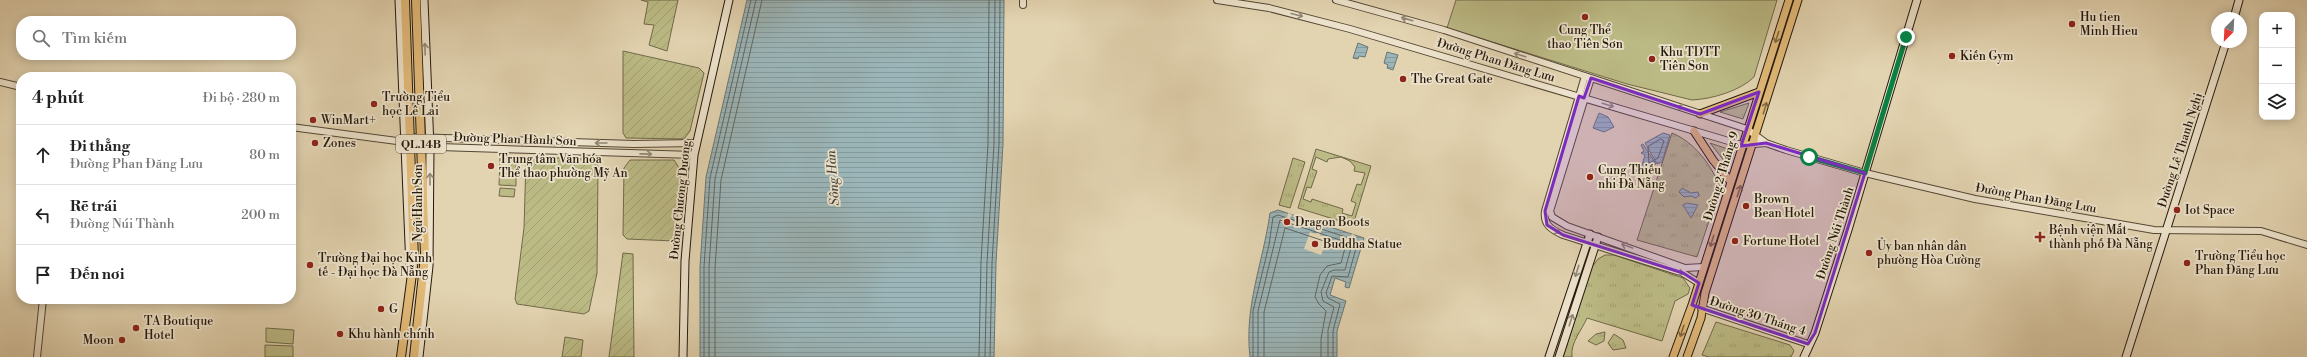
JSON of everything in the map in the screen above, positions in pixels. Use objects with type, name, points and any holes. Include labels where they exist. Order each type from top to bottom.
[{"type":"highway","name":"QL.14B","points":[[405,141],[406,0]]},
{"type":"highway","name":"QL.14B","points":[[414,357],[423,289],[425,256],[425,142],[416,0]]},
{"type":"highway","name":"Ngũ Hành Sơn","points":[[401,357],[414,260],[405,141]]},
{"type":"main road","name":"Ngũ Hành Sơn","points":[[398,357],[410,261],[399,0]]},
{"type":"main road","name":"Ngũ Hành Sơn","points":[[419,357],[429,266],[425,142],[424,0]]},
{"type":"main road","name":"Đường Chương Dương","points":[[683,357],[685,261],[694,155],[729,0]]},
{"type":"main road","name":"Đường 2 Tháng 9","points":[[1673,357],[1692,305],[1789,0]]},
{"type":"main road","name":"Đường 2 Tháng 9","points":[[1687,357],[1798,0]]},
{"type":"main road","name":"Đường Núi Thành","points":[[1804,357],[1808,344],[1815,333],[1917,0]]},
{"type":"main road","points":[[2236,12],[2239,0]]},
{"type":"main road","name":"Đường Lê Thanh Nghị","points":[[2126,357],[2224,48]]},
{"type":"main road","points":[[1700,114],[1759,92]]},
{"type":"main road","points":[[1694,131],[1713,160],[1731,182]]},
{"type":"main road","points":[[1549,357],[1586,242],[1590,234]]},
{"type":"main road","points":[[1559,357],[1598,236]]},
{"type":"main road","points":[[1569,296],[1578,299]]},
{"type":"main road","points":[[1692,305],[1701,308]]},
{"type":"street","name":"Đường Phan Đăng Lưu","points":[[1218,0],[1269,8],[1350,29],[1742,145],[1766,143]]},
{"type":"street","name":"Đường Phan Đăng Lưu","points":[[1336,0],[1444,30],[1588,77],[1747,129],[1766,143],[1865,173],[1975,199],[2166,231],[2261,231],[2307,245]]},
{"type":"street","points":[[1588,77],[1550,211],[1554,221],[1685,268],[1704,268]]},
{"type":"street","points":[[0,82],[16,86]]},
{"type":"street","points":[[1582,97],[1544,215],[1551,229],[1595,246],[1683,274],[1699,283]]},
{"type":"street","name":"Đường Phan Hành Sơn","points":[[296,128],[405,141],[694,155]]},
{"type":"street","name":"Đường Phan Hành Sơn","points":[[425,142],[634,144],[696,143]]},
{"type":"street","points":[[37,357],[43,304]]},
{"type":"street","name":"Đường 30 Tháng 4","points":[[1701,308],[1808,344]]},
{"type":"highlighted area","points":[[1591,78],[1700,114],[1759,92],[1741,146],[1766,143],[1865,173],[1815,333],[1808,344],[1692,305],[1699,283],[1683,273],[1563,235],[1547,225],[1545,211],[1579,96],[1584,98]]},
{"type":"green space","points":[[641,0],[678,0],[667,51],[649,45],[654,25],[644,24],[648,2]]},
{"type":"green space","name":"Khu TDTT Tiên Sơn","points":[[1456,0],[1777,0],[1754,77],[1734,90],[1717,96],[1692,100],[1627,84],[1447,28]]},
{"type":"green space","points":[[1793,0],[1755,126],[1753,126]]},
{"type":"green space","points":[[623,51],[699,68],[704,73],[690,131],[684,139],[626,138],[623,133]]},
{"type":"green space","points":[[1749,103],[1743,119],[1720,112]]},
{"type":"green space","points":[[1672,133],[1688,142],[1695,148],[1717,179],[1720,188],[1697,257],[1637,240]]},
{"type":"green space","points":[[1710,143],[1734,152],[1729,167]]},
{"type":"green space","points":[[1316,149],[1371,166],[1353,225],[1298,208]],"holes":[[[1316,157],[1327,162],[1328,159],[1341,157],[1350,161],[1355,167],[1354,171],[1365,173],[1361,185],[1357,184],[1351,201],[1356,203],[1352,216],[1342,213],[1343,209],[1312,199],[1311,202],[1303,199],[1307,187],[1311,188],[1317,171],[1312,169]]]},
{"type":"green space","points":[[1745,152],[1747,152],[1701,290]]},
{"type":"green space","points":[[530,157],[595,160],[598,166],[597,273],[589,311],[584,314],[517,304],[515,299],[524,228],[526,160]]},
{"type":"green space","points":[[500,158],[516,158],[516,186],[499,185]]},
{"type":"green space","points":[[1293,158],[1305,162],[1290,208],[1279,205]]},
{"type":"green space","points":[[630,160],[674,160],[681,171],[675,241],[627,239],[623,235],[624,168]]},
{"type":"green space","points":[[500,188],[515,189],[514,197],[499,196]]},
{"type":"green space","points":[[623,253],[633,254],[634,357],[609,357]]},
{"type":"green space","points":[[1605,255],[1614,255],[1683,278],[1690,288],[1688,294],[1675,301],[1662,341],[1587,318],[1573,347],[1572,357],[1563,357],[1592,267],[1598,259]]},
{"type":"green space","points":[[1716,322],[1790,345],[1794,351],[1791,357],[1709,357],[1702,355]]},
{"type":"green space","points":[[266,328],[294,330],[293,344],[266,342]]},
{"type":"green space","points":[[1605,332],[1604,341],[1596,345],[1588,341],[1596,334]]},
{"type":"green space","points":[[1614,334],[1623,340],[1626,348],[1613,350],[1608,343]]},
{"type":"green space","points":[[565,337],[583,340],[581,357],[562,357]]},
{"type":"green space","points":[[265,345],[293,346],[293,357],[265,357]]},
{"type":"water","name":"Sông Hàn","points":[[747,0],[1004,0],[1003,144],[996,263],[994,357],[700,357],[700,267],[706,177]]},
{"type":"water","points":[[1358,43],[1368,47],[1365,57],[1359,56],[1358,59],[1353,58]]},
{"type":"water","points":[[1387,52],[1398,55],[1393,70],[1387,68],[1388,65],[1384,63]]},
{"type":"water","points":[[1599,113],[1608,117],[1614,127],[1604,132],[1593,128]]},
{"type":"water","points":[[1663,133],[1670,135],[1662,162],[1657,164],[1645,143]]},
{"type":"water","points":[[1643,144],[1656,164],[1640,173],[1632,170],[1638,167],[1637,165],[1642,165],[1645,155],[1641,153],[1644,151],[1641,145]]},
{"type":"water","points":[[1682,188],[1691,193],[1698,192],[1699,195],[1696,198],[1691,196],[1684,197],[1679,192]]},
{"type":"water","points":[[1687,203],[1698,205],[1691,218],[1683,205]]},
{"type":"water","points":[[1278,210],[1364,238],[1349,288],[1345,287],[1346,282],[1335,278],[1330,295],[1346,301],[1337,331],[1337,357],[1250,357],[1250,320],[1255,285],[1270,213]]},
{"type":"pier","name":"Dragon Boots","points":[[1288,213],[1292,214],[1290,219],[1297,224],[1291,226],[1281,222],[1281,219],[1287,218]]},
{"type":"pier","points":[[1320,224],[1323,225],[1320,235],[1327,238],[1321,255],[1304,249],[1310,232],[1316,234]]},
{"type":"pier","points":[[1352,234],[1355,235],[1353,239],[1358,242],[1357,245],[1345,243],[1342,239],[1350,238]]},
{"type":"place","name":"Cung Thể thao Tiên Sơn","points":[[1585,17]]},
{"type":"place","name":"Hu tien Minh Hieu","points":[[2072,24]]},
{"type":"place","name":"Kiến Gym","points":[[1952,56]]},
{"type":"place","name":"Khu TDTT Tiên Sơn","points":[[1652,59]]},
{"type":"place","name":"The Great Gate","points":[[1403,79]]},
{"type":"place","name":"Trường Tiểu học Lê Lai","points":[[374,104]]},
{"type":"place","name":"WinMart+","points":[[313,120]]},
{"type":"place","name":"Zones","points":[[315,143]]},
{"type":"place","name":"Trung tâm Văn hóa Thể thao phường Mỹ An","points":[[491,166]]},
{"type":"place","name":"Cung Thiếu nhi Đà Nẵng","points":[[1590,177]]},
{"type":"place","name":"Brown Bean Hotel","points":[[1746,206]]},
{"type":"place","name":"Iot Space","points":[[2177,210]]},
{"type":"place","name":"Dragon Boots","points":[[1287,222]]},
{"type":"place","name":"Bệnh viện Mắt thành phố Đà Nẵng","points":[[2040,237]]},
{"type":"place","name":"Fortune Hotel","points":[[1735,241]]},
{"type":"place","name":"Buddha Statue","points":[[1315,244]]},
{"type":"place","name":"Ủy ban nhân dân phường Hòa Cường","points":[[1869,253]]},
{"type":"place","name":"Trường Tiểu học Phan Đăng Lưu","points":[[2187,263]]},
{"type":"place","name":"Trường Đại học Kinh tế - Đại học Đà Nẵng","points":[[310,265]]},
{"type":"place","name":"G","points":[[381,309]]},
{"type":"place","name":"TA Boutique Hotel","points":[[136,328]]},
{"type":"place","name":"Khu hành chính","points":[[340,334]]},
{"type":"place","name":"Moon","points":[[122,340]]},
{"type":"route","points":[[1809,157],[1865,173],[1906,37]]}]
